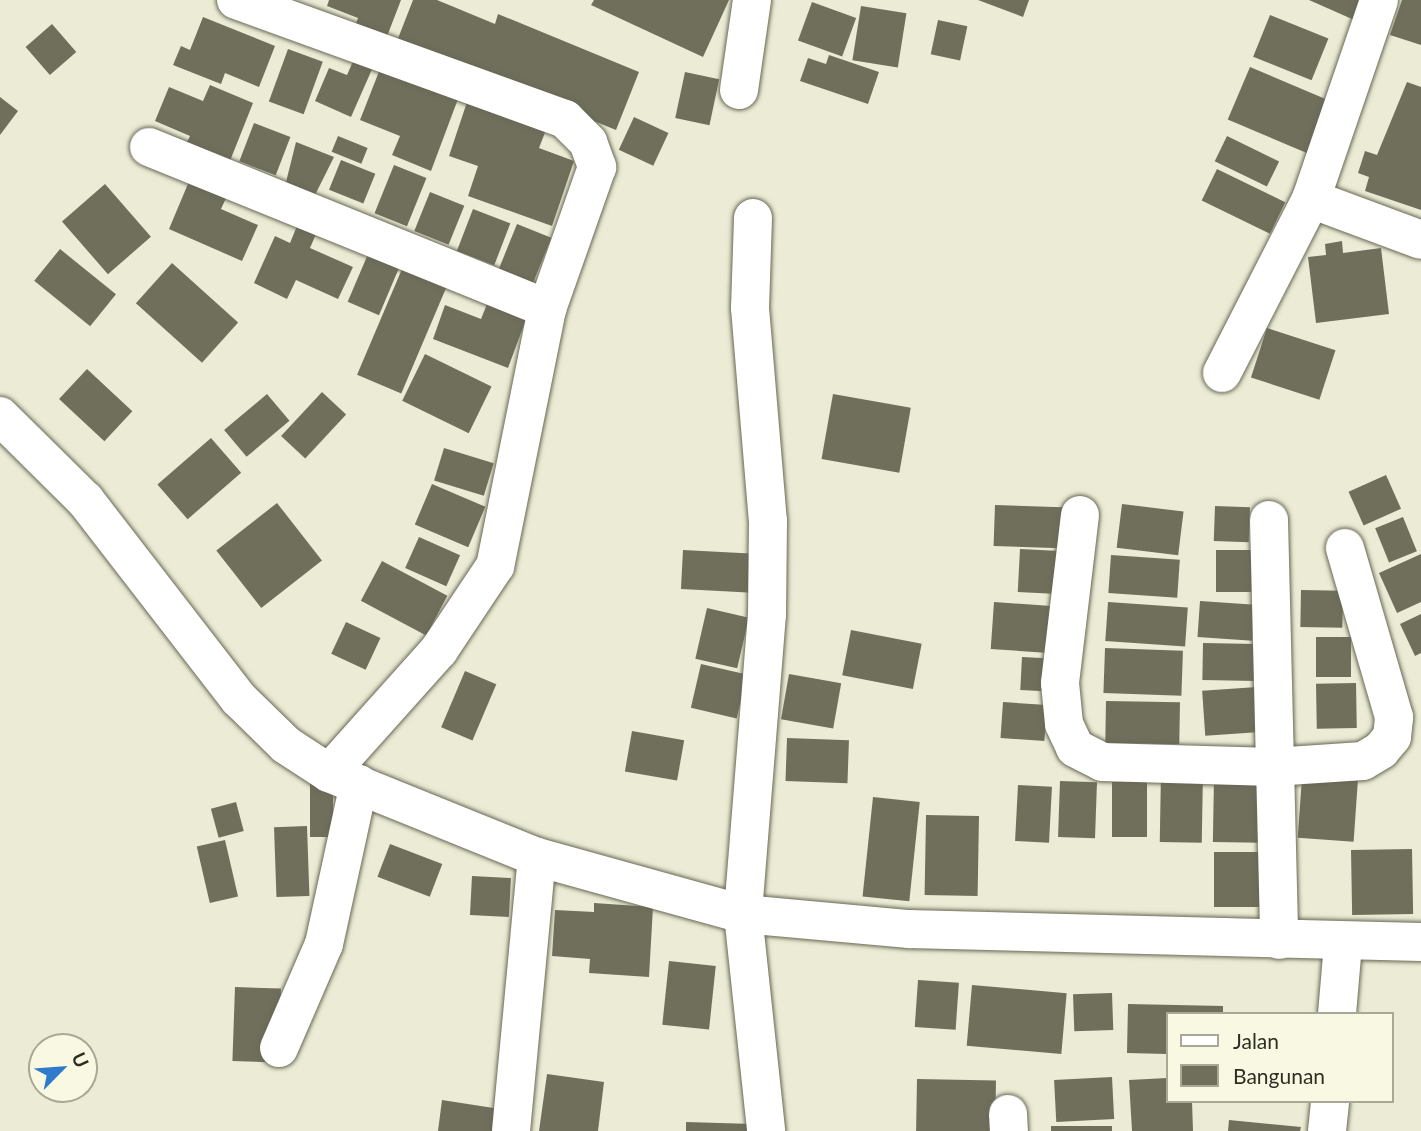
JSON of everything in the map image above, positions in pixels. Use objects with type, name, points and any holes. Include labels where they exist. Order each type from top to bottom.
[{"type":"street","points":[[236,0],[565,119],[588,142],[597,167],[547,309],[495,566],[439,650],[344,778],[324,944],[279,1048]]},
{"type":"street","points":[[739,90],[751,0]]},
{"type":"street","points":[[1222,373],[1311,199],[1379,0]]},
{"type":"street","points":[[149,147],[547,309]]},
{"type":"street","points":[[1311,199],[1421,240]]},
{"type":"street","points":[[753,218],[750,309],[768,521],[767,614],[743,914],[766,1131]]},
{"type":"street","points":[[0,416],[121,542],[263,726],[344,778],[537,857],[743,914],[909,929],[1343,944],[1421,942]]},
{"type":"street","points":[[1080,515],[1060,682],[1075,748],[1102,762],[1273,767],[1363,761],[1392,737],[1394,717],[1345,548]]},
{"type":"street","points":[[1269,520],[1279,940]]},
{"type":"street","points":[[511,1131],[537,857]]},
{"type":"street","points":[[1337,1012],[1343,944]]},
{"type":"street","points":[[1327,1131],[1330,1103]]},
{"type":"building","points":[[329,0],[401,0],[386,39],[355,26],[358,18],[327,6]]},
{"type":"building","points":[[413,0],[437,0],[495,24],[498,14],[639,72],[616,130],[397,41]]},
{"type":"building","points":[[594,0],[729,0],[703,57],[591,5]]},
{"type":"building","points":[[978,0],[1029,0],[1023,17]]},
{"type":"building","points":[[1309,0],[1371,0],[1361,23]]},
{"type":"building","points":[[1402,0],[1421,0],[1421,45],[1390,35]]},
{"type":"building","points":[[812,2],[856,18],[842,57],[798,41]]},
{"type":"building","points":[[861,6],[906,13],[898,68],[852,60]]},
{"type":"building","points":[[1270,15],[1328,39],[1312,80],[1253,57]]},
{"type":"building","points":[[203,17],[275,46],[259,87],[225,73],[221,84],[173,65],[181,46],[190,50]]},
{"type":"building","points":[[938,20],[967,26],[960,60],[931,54]]},
{"type":"building","points":[[52,24],[76,52],[50,75],[26,47]]},
{"type":"building","points":[[288,49],[323,62],[304,114],[269,102]]},
{"type":"building","points":[[829,55],[879,72],[868,104],[800,81],[808,58],[826,64]]},
{"type":"building","points":[[354,59],[373,67],[351,117],[315,101],[329,68],[347,75]]},
{"type":"building","points":[[1250,67],[1334,103],[1311,155],[1228,119]]},
{"type":"building","points":[[380,69],[458,99],[431,171],[392,155],[400,136],[360,120]]},
{"type":"building","points":[[685,72],[719,79],[709,125],[675,118]]},
{"type":"building","points":[[1407,82],[1421,87],[1421,210],[1365,191],[1369,177],[1358,173],[1365,151],[1377,155]]},
{"type":"building","points":[[210,85],[253,103],[228,166],[184,148],[190,136],[155,121],[169,87],[203,101]]},
{"type":"building","points":[[0,97],[18,111],[0,135]]},
{"type":"building","points":[[467,102],[546,130],[539,148],[574,161],[552,226],[468,196],[478,166],[449,156]]},
{"type":"building","points":[[634,117],[668,133],[653,166],[619,150]]},
{"type":"building","points":[[254,123],[290,137],[276,175],[239,161]]},
{"type":"building","points":[[338,136],[368,148],[361,164],[332,152]]},
{"type":"building","points":[[1227,136],[1279,161],[1267,187],[1215,161]]},
{"type":"building","points":[[296,142],[334,157],[312,201],[284,190]]},
{"type":"building","points":[[341,160],[375,174],[363,204],[329,190]]},
{"type":"building","points":[[394,165],[426,178],[407,226],[375,213]]},
{"type":"building","points":[[1217,169],[1285,202],[1270,234],[1202,200]]},
{"type":"building","points":[[190,179],[227,196],[221,209],[258,225],[242,261],[169,229]]},
{"type":"building","points":[[105,184],[151,237],[108,274],[62,221]]},
{"type":"building","points":[[430,192],[464,206],[449,245],[414,231]]},
{"type":"building","points":[[473,209],[510,223],[494,265],[457,251]]},
{"type":"building","points":[[517,224],[551,238],[532,286],[498,272]]},
{"type":"building","points":[[297,226],[316,234],[310,248],[353,267],[338,299],[296,280],[287,299],[254,283],[275,236],[290,243]]},
{"type":"building","points":[[1342,241],[1343,253],[1381,248],[1389,314],[1316,323],[1308,257],[1326,255],[1325,244]]},
{"type":"building","points":[[60,249],[116,294],[90,326],[34,281]]},
{"type":"building","points":[[368,254],[399,267],[379,315],[348,302]]},
{"type":"building","points":[[172,263],[238,323],[202,363],[136,303]]},
{"type":"building","points":[[402,269],[446,288],[401,394],[357,375]]},
{"type":"building","points":[[489,299],[528,314],[508,368],[433,339],[445,305],[481,319]]},
{"type":"building","points":[[1267,328],[1335,350],[1319,400],[1251,377]]},
{"type":"building","points":[[425,354],[492,386],[469,433],[402,401]]},
{"type":"building","points":[[87,369],[132,411],[104,441],[59,399]]},
{"type":"building","points":[[322,392],[346,415],[305,458],[281,436]]},
{"type":"building","points":[[267,394],[289,421],[247,457],[224,430]]},
{"type":"building","points":[[833,394],[911,408],[899,473],[822,459]]},
{"type":"building","points":[[211,438],[241,473],[188,519],[157,485]]},
{"type":"building","points":[[444,448],[494,463],[484,496],[434,481]]},
{"type":"building","points":[[1386,475],[1401,509],[1364,525],[1349,492]]},
{"type":"building","points":[[432,484],[485,507],[468,547],[415,525]]},
{"type":"building","points":[[277,503],[322,561],[261,608],[216,550]]},
{"type":"building","points":[[1122,504],[1184,512],[1178,555],[1117,548]]},
{"type":"building","points":[[995,505],[1070,508],[1069,549],[994,546]]},
{"type":"building","points":[[1215,506],[1250,507],[1249,542],[1214,541]]},
{"type":"building","points":[[1403,517],[1417,551],[1389,563],[1375,528]]},
{"type":"building","points":[[419,537],[460,555],[446,586],[405,568]]},
{"type":"building","points":[[1020,549],[1065,551],[1063,594],[1018,592]]},
{"type":"building","points":[[683,550],[750,554],[748,592],[681,589]]},
{"type":"building","points":[[1216,550],[1255,550],[1255,592],[1216,592]]},
{"type":"building","points":[[1421,554],[1421,602],[1397,613],[1379,573]]},
{"type":"building","points":[[1111,555],[1180,560],[1177,598],[1108,593]]},
{"type":"building","points":[[382,561],[447,596],[426,635],[361,601]]},
{"type":"building","points":[[1301,590],[1343,591],[1342,628],[1300,627]]},
{"type":"building","points":[[1200,601],[1255,605],[1252,641],[1197,637]]},
{"type":"building","points":[[994,602],[1055,606],[1052,653],[991,649]]},
{"type":"building","points":[[1108,602],[1188,608],[1185,646],[1105,641]]},
{"type":"building","points":[[707,608],[749,618],[737,668],[695,659]]},
{"type":"building","points":[[1421,614],[1421,653],[1415,656],[1400,624]]},
{"type":"building","points":[[346,622],[380,638],[366,670],[331,654]]},
{"type":"building","points":[[851,630],[922,644],[913,689],[842,675]]},
{"type":"building","points":[[1316,637],[1351,637],[1351,677],[1316,677]]},
{"type":"building","points":[[1203,643],[1257,644],[1256,681],[1202,680]]},
{"type":"building","points":[[1105,648],[1183,651],[1181,696],[1103,693]]},
{"type":"building","points":[[1022,657],[1056,659],[1054,692],[1020,690]]},
{"type":"building","points":[[701,664],[747,675],[737,718],[691,708]]},
{"type":"building","points":[[465,671],[496,684],[472,740],[441,727]]},
{"type":"building","points":[[789,674],[841,683],[833,729],[781,719]]},
{"type":"building","points":[[1356,683],[1357,728],[1317,729],[1316,684]]},
{"type":"building","points":[[1257,687],[1260,732],[1205,736],[1202,691]]},
{"type":"building","points":[[1106,701],[1180,702],[1179,744],[1105,743]]},
{"type":"building","points":[[1003,702],[1047,705],[1044,741],[1000,738]]},
{"type":"building","points":[[632,731],[684,740],[677,781],[625,771]]},
{"type":"building","points":[[787,738],[849,740],[847,783],[785,781]]},
{"type":"building","points":[[1161,771],[1203,772],[1202,843],[1160,842]]},
{"type":"building","points":[[1214,777],[1262,778],[1261,843],[1213,842]]},
{"type":"building","points":[[1302,777],[1358,781],[1354,842],[1298,838]]},
{"type":"building","points":[[1060,781],[1097,782],[1095,838],[1058,837]]},
{"type":"building","points":[[1112,782],[1147,782],[1147,837],[1112,837]]},
{"type":"building","points":[[310,784],[333,784],[333,837],[310,837]]},
{"type":"building","points":[[1018,785],[1052,787],[1049,843],[1015,841]]},
{"type":"building","points":[[873,797],[920,802],[909,901],[863,896]]},
{"type":"building","points":[[236,802],[244,831],[219,838],[211,809]]},
{"type":"building","points":[[926,815],[979,816],[978,896],[925,895]]},
{"type":"building","points":[[307,826],[309,896],[276,897],[274,827]]},
{"type":"building","points":[[225,840],[238,897],[210,903],[197,847]]},
{"type":"building","points":[[390,844],[442,864],[430,897],[377,877]]},
{"type":"building","points":[[1412,849],[1413,914],[1352,915],[1351,850]]},
{"type":"building","points":[[1214,852],[1266,852],[1266,907],[1214,907]]},
{"type":"building","points":[[472,876],[511,878],[509,917],[470,915]]},
{"type":"building","points":[[594,903],[653,907],[649,977],[589,973],[590,959],[552,956],[555,910],[594,912]]},
{"type":"building","points":[[669,961],[716,966],[709,1030],[662,1025]]},
{"type":"building","points":[[918,980],[959,983],[956,1030],[915,1027]]},
{"type":"building","points":[[972,985],[1067,993],[1061,1054],[967,1046]]},
{"type":"building","points":[[235,987],[281,989],[278,1063],[232,1061]]},
{"type":"building","points":[[1112,993],[1113,1030],[1074,1031],[1073,994]]},
{"type":"building","points":[[1128,1004],[1223,1006],[1223,1012],[1166,1012],[1166,1054],[1127,1053]]},
{"type":"building","points":[[547,1074],[604,1082],[598,1131],[539,1131]]},
{"type":"building","points":[[1112,1077],[1114,1119],[1056,1122],[1054,1080]]},
{"type":"building","points":[[1166,1078],[1166,1103],[1192,1103],[1193,1131],[1132,1131],[1129,1080]]},
{"type":"building","points":[[917,1079],[996,1080],[995,1131],[916,1131]]},
{"type":"building","points":[[442,1100],[500,1109],[497,1131],[438,1131]]},
{"type":"building","points":[[1229,1120],[1301,1127],[1300,1131],[1228,1131]]},
{"type":"building","points":[[686,1122],[753,1124],[753,1131],[686,1131]]},
{"type":"building","points":[[1051,1126],[1112,1126],[1112,1131],[1051,1131]]}]
